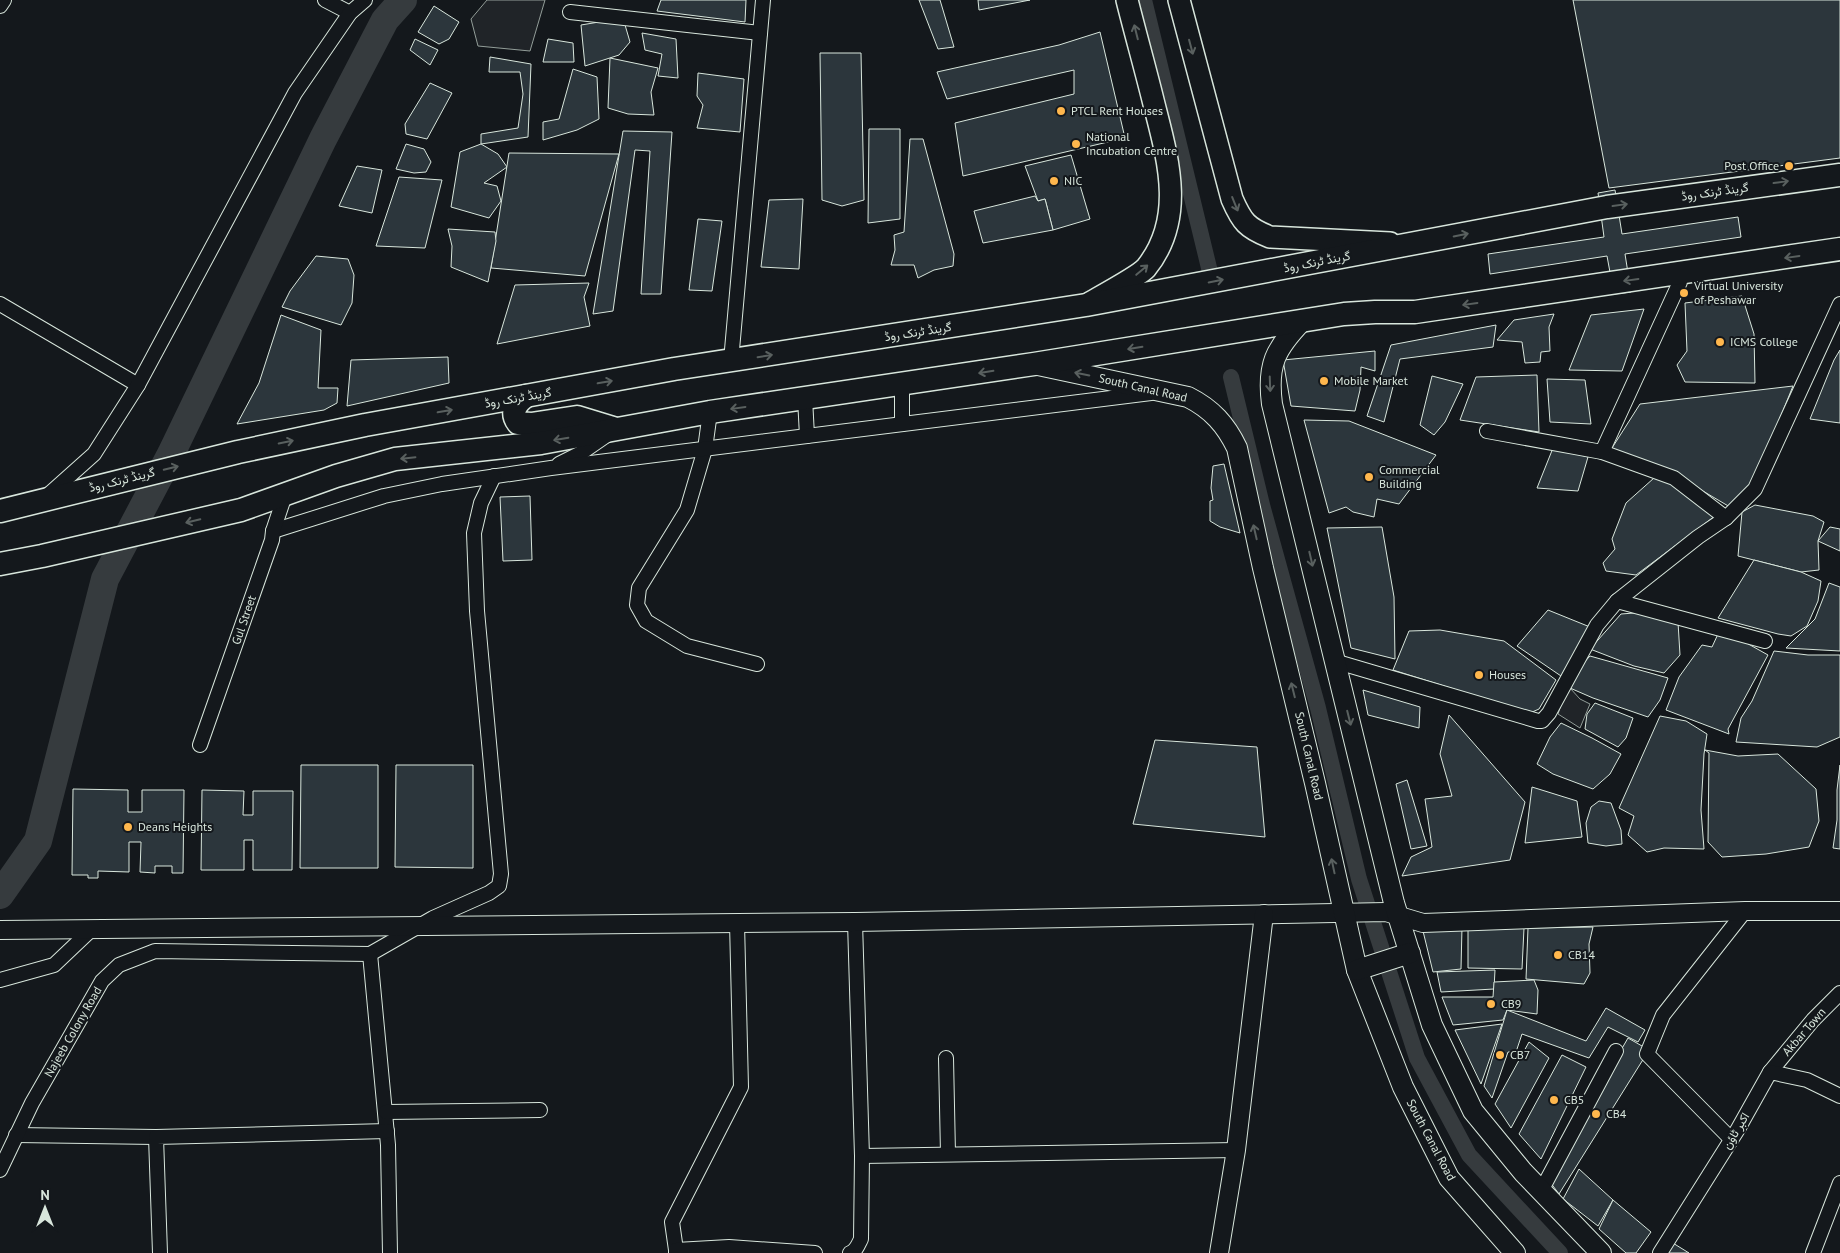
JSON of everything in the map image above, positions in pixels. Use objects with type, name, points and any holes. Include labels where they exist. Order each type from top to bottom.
[{"type":"highway","name":"گرینڈ ٹرنک روڈ","points":[[0,511],[238,452],[365,425],[674,369],[1086,305],[1607,207],[1840,175]]},
{"type":"highway","points":[[0,564],[241,510],[336,476],[395,459],[540,443],[710,412],[902,385],[1260,328],[1294,330],[1344,314],[1415,312],[1840,250]]},
{"type":"highway","points":[[526,396],[514,408],[514,416],[518,423],[531,424],[577,417],[616,429]]},
{"type":"main road","points":[[1086,305],[1145,269],[1163,238],[1169,217],[1171,198],[1169,162],[1127,0]]},
{"type":"main road","points":[[1178,0],[1232,200],[1245,222],[1254,231],[1270,237],[1413,244]]},
{"type":"main road","points":[[1294,330],[1274,357],[1270,373],[1272,404],[1392,914],[1432,1025],[1473,1111],[1523,1172],[1601,1253]]},
{"type":"main road","name":"South Canal Road","points":[[1034,364],[1188,397],[1215,415],[1229,432],[1237,448],[1263,568],[1358,970],[1403,1087],[1449,1178],[1514,1253]]},
{"type":"main road","points":[[1358,970],[1408,954]]},
{"type":"street","points":[[0,6],[4,0]]},
{"type":"street","points":[[325,0],[350,13]]},
{"type":"street","points":[[49,498],[94,454],[138,385],[295,93],[350,13],[365,0]]},
{"type":"street","points":[[731,361],[763,0]]},
{"type":"street","points":[[570,12],[760,34]]},
{"type":"street","points":[[1602,452],[1680,282]]},
{"type":"street","points":[[0,304],[138,385]]},
{"type":"street","points":[[1334,661],[1542,721],[1549,713],[1597,625],[1617,601],[1698,537],[1726,518],[1755,489],[1840,304]]},
{"type":"street","points":[[902,385],[902,424]]},
{"type":"street","points":[[273,531],[384,496],[442,484],[551,468],[1167,391]]},
{"type":"street","points":[[805,398],[807,436]]},
{"type":"street","points":[[710,412],[704,449],[687,510],[639,588],[637,605],[646,621],[687,646],[757,664]]},
{"type":"street","points":[[551,468],[581,453],[616,429]]},
{"type":"street","points":[[1487,431],[1602,452],[1674,478],[1726,518]]},
{"type":"street","points":[[390,1253],[386,1112],[370,954],[415,927],[489,893],[499,886],[501,874],[478,621],[474,533],[481,503],[494,476]]},
{"type":"street","name":"Gul Street","points":[[200,745],[272,540],[273,531],[285,495]]},
{"type":"street","points":[[1617,601],[1765,641]]},
{"type":"street","points":[[1731,1139],[1647,1054],[1663,1015],[1745,911]]},
{"type":"street","points":[[0,930],[855,922],[1264,914],[1392,914],[1423,923],[1745,911],[1840,911]]},
{"type":"street","points":[[1219,1253],[1236,1150],[1264,914]]},
{"type":"street","points":[[850,1253],[858,1246],[861,1239],[862,1156],[855,922]]},
{"type":"street","points":[[737,923],[741,1086],[672,1222],[676,1252],[729,1247],[815,1253]]},
{"type":"street","points":[[0,980],[54,965],[93,928]]},
{"type":"street","name":"Najeeb Colony Road","points":[[0,1170],[32,1103],[102,981],[119,965],[155,951],[370,954]]},
{"type":"street","name":"Akbar Town","points":[[1770,1072],[1813,1020],[1840,993]]},
{"type":"street","points":[[1541,1191],[1616,1051]]},
{"type":"street","points":[[946,1058],[948,1154]]},
{"type":"street","points":[[1770,1072],[1806,1080],[1840,1096]]},
{"type":"street","name":"اکبر ٹاؤن","points":[[1660,1253],[1770,1072]]},
{"type":"street","points":[[386,1112],[540,1110]]},
{"type":"street","points":[[16,1135],[156,1137],[387,1131]]},
{"type":"street","points":[[156,1137],[160,1253]]},
{"type":"street","points":[[862,1156],[1236,1150]]},
{"type":"street","points":[[1813,1253],[1840,1183]]},
{"type":"shaded area","points":[[487,0],[545,0],[530,51],[478,46],[471,19]]},
{"type":"shaded area","points":[[1570,688],[1580,699],[1590,704],[1580,728],[1558,714],[1565,693]]},
{"type":"building","points":[[661,0],[746,0],[745,22],[657,11]]},
{"type":"building","points":[[919,0],[940,0],[954,47],[938,49]]},
{"type":"building","points":[[978,0],[1030,0],[979,10]]},
{"type":"building","points":[[1573,0],[1840,0],[1840,158],[1609,188]]},
{"type":"building","points":[[434,6],[459,22],[449,39],[439,44],[418,32]]},
{"type":"building","points":[[623,18],[630,42],[619,55],[585,66],[581,25]]},
{"type":"building","name":"PTCL Rent Houses","points":[[1100,32],[1125,138],[963,176],[955,123],[1074,94],[1074,70],[947,99],[937,72],[1059,45]]},
{"type":"building","points":[[642,33],[676,39],[678,78],[658,76],[662,54],[645,50]]},
{"type":"building","points":[[415,39],[438,50],[430,65],[410,50]]},
{"type":"building","points":[[548,39],[573,43],[574,62],[543,62]]},
{"type":"building","points":[[820,53],[861,53],[864,200],[842,206],[822,200]]},
{"type":"building","points":[[490,57],[531,64],[528,137],[481,144],[481,134],[518,128],[523,94],[520,72],[489,72]]},
{"type":"building","points":[[610,58],[658,68],[651,92],[654,115],[628,114],[608,108]]},
{"type":"building","points":[[573,69],[597,77],[599,119],[577,130],[543,140],[543,122],[559,119]]},
{"type":"building","points":[[698,73],[744,79],[740,132],[697,128],[703,105],[697,96]]},
{"type":"building","points":[[430,83],[452,93],[427,139],[406,134],[405,124]]},
{"type":"building","points":[[869,129],[900,129],[900,219],[868,223]]},
{"type":"building","points":[[623,131],[672,132],[661,294],[641,294],[650,151],[635,150],[613,311],[593,314]]},
{"type":"building","points":[[910,139],[923,139],[954,254],[953,266],[934,270],[918,278],[914,265],[891,265],[895,250],[894,235],[904,232]]},
{"type":"building","points":[[406,144],[424,149],[431,162],[426,172],[414,173],[396,169]]},
{"type":"building","points":[[481,144],[498,154],[507,167],[484,183],[497,186],[501,201],[489,218],[451,207],[460,152]]},
{"type":"building","points":[[509,153],[619,154],[585,276],[491,268]]},
{"type":"building","name":"NIC","points":[[1071,155],[1090,219],[1053,230],[1045,199],[1038,201],[1025,166]]},
{"type":"building","points":[[357,166],[382,170],[372,213],[339,206]]},
{"type":"building","points":[[399,177],[442,180],[425,248],[376,246]]},
{"type":"building","points":[[1615,190],[1622,234],[1738,217],[1741,237],[1625,254],[1631,292],[1614,294],[1607,256],[1490,274],[1488,254],[1604,237],[1598,193]]},
{"type":"building","points":[[1035,196],[1038,201],[1045,199],[1053,230],[983,243],[974,211]]},
{"type":"building","points":[[803,199],[799,269],[761,267],[769,200]]},
{"type":"building","points":[[698,219],[722,221],[712,291],[689,290]]},
{"type":"building","points":[[448,229],[495,232],[496,241],[488,282],[451,267],[452,246]]},
{"type":"building","points":[[316,256],[348,259],[354,275],[352,303],[341,325],[282,307],[290,291]]},
{"type":"building","points":[[589,283],[584,297],[590,326],[497,344],[515,285]]},
{"type":"building","name":"ICMS College","points":[[1742,296],[1754,334],[1755,383],[1685,382],[1677,365],[1687,351],[1685,303]]},
{"type":"building","points":[[1644,309],[1622,371],[1569,370],[1591,315]]},
{"type":"building","points":[[1554,314],[1549,327],[1550,351],[1541,352],[1540,362],[1525,363],[1522,342],[1497,340],[1514,320]]},
{"type":"building","points":[[281,315],[321,330],[318,388],[338,388],[337,403],[324,410],[237,424],[259,383]]},
{"type":"building","points":[[1496,325],[1493,347],[1400,359],[1384,422],[1367,416],[1391,345]]},
{"type":"building","points":[[1840,350],[1840,423],[1810,419],[1834,360]]},
{"type":"building","name":"Mobile Market","points":[[1375,351],[1375,371],[1361,367],[1360,390],[1355,411],[1291,406],[1283,360]]},
{"type":"building","points":[[448,357],[449,383],[347,406],[351,360]]},
{"type":"building","points":[[1537,375],[1539,432],[1460,420],[1476,377]]},
{"type":"building","points":[[1432,376],[1463,384],[1445,422],[1434,435],[1420,425]]},
{"type":"building","points":[[1547,379],[1585,380],[1591,424],[1550,422]]},
{"type":"building","points":[[1793,386],[1748,497],[1730,507],[1696,487],[1612,448],[1640,404]]},
{"type":"building","name":"Commercial Building","points":[[1304,420],[1349,421],[1436,455],[1399,504],[1377,499],[1374,517],[1353,512],[1346,507],[1329,513]]},
{"type":"building","points":[[1553,448],[1588,457],[1578,491],[1537,488]]},
{"type":"building","points":[[1224,464],[1240,533],[1220,527],[1210,521],[1210,501],[1213,500],[1211,488],[1213,466]]},
{"type":"building","points":[[1654,478],[1680,482],[1719,513],[1636,575],[1606,571],[1603,563],[1615,549],[1612,539],[1626,503]]},
{"type":"building","points":[[530,496],[532,560],[503,561],[500,497]]},
{"type":"building","points":[[1755,505],[1813,516],[1824,522],[1818,541],[1819,570],[1801,572],[1738,556],[1742,512]]},
{"type":"building","points":[[1382,527],[1394,597],[1395,659],[1351,648],[1327,528]]},
{"type":"building","points":[[1830,527],[1840,529],[1840,551],[1818,541]]},
{"type":"building","points":[[1754,560],[1801,572],[1821,581],[1818,601],[1807,626],[1791,636],[1718,618]]},
{"type":"building","points":[[1829,583],[1840,587],[1840,651],[1786,648],[1815,619]]},
{"type":"building","points":[[1548,610],[1590,627],[1561,676],[1517,646]]},
{"type":"building","points":[[1647,612],[1678,622],[1680,655],[1664,673],[1634,666],[1590,649],[1621,614]]},
{"type":"building","name":"Houses","points":[[1440,630],[1504,641],[1556,680],[1539,709],[1530,713],[1393,670],[1409,631]]},
{"type":"building","points":[[1718,634],[1743,641],[1768,655],[1728,729],[1729,734],[1666,710],[1679,677],[1702,645],[1712,647]]},
{"type":"building","points":[[1774,651],[1808,655],[1840,655],[1840,737],[1817,747],[1736,742],[1741,718],[1752,701]]},
{"type":"building","points":[[1590,656],[1668,678],[1660,700],[1648,717],[1570,688],[1577,670]]},
{"type":"building","points":[[1363,690],[1420,707],[1419,728],[1368,715]]},
{"type":"building","points":[[1595,703],[1633,718],[1626,738],[1618,747],[1585,729],[1587,714]]},
{"type":"building","points":[[1449,715],[1525,802],[1510,860],[1402,876],[1411,857],[1432,847],[1425,799],[1452,796],[1440,754]]},
{"type":"building","points":[[1660,716],[1686,721],[1707,734],[1701,810],[1704,849],[1664,848],[1647,852],[1628,835],[1634,816],[1619,808]]},
{"type":"building","points":[[1561,723],[1621,754],[1610,774],[1593,789],[1553,774],[1537,764],[1550,737]]},
{"type":"building","points":[[1155,740],[1257,747],[1265,837],[1133,824]]},
{"type":"building","points":[[1705,750],[1738,756],[1778,754],[1816,789],[1819,821],[1809,847],[1766,854],[1722,857],[1708,842],[1709,753]]},
{"type":"building","points":[[301,765],[378,765],[378,868],[300,868]]},
{"type":"building","points":[[396,765],[473,765],[473,868],[395,867]]},
{"type":"building","points":[[1840,765],[1840,849],[1833,848],[1837,820],[1837,790]]},
{"type":"building","points":[[1407,780],[1427,846],[1411,849],[1396,784]]},
{"type":"building","points":[[1532,787],[1577,801],[1582,837],[1525,843]]},
{"type":"building","name":"Deans Heights","points":[[73,789],[128,790],[128,812],[142,812],[142,790],[184,790],[183,873],[172,873],[172,866],[155,866],[155,873],[140,872],[141,842],[129,842],[129,872],[98,871],[98,878],[88,878],[88,875],[72,875]]},
{"type":"building","name":"Deans Heights","points":[[202,790],[244,791],[243,815],[253,815],[253,791],[293,791],[292,870],[253,870],[253,840],[244,840],[244,870],[201,870]]},
{"type":"building","points":[[1599,801],[1611,803],[1621,830],[1622,844],[1606,846],[1588,843],[1586,823],[1591,807]]},
{"type":"building","points":[[1422,927],[1462,927],[1461,969],[1433,972]]},
{"type":"building","points":[[1468,927],[1524,928],[1522,969],[1468,968]]},
{"type":"building","name":"CB14","points":[[1593,927],[1589,944],[1590,973],[1584,984],[1526,979],[1528,928]]},
{"type":"building","points":[[1495,970],[1494,989],[1441,992],[1437,972]]},
{"type":"building","name":"CB9","points":[[1534,980],[1538,990],[1537,1014],[1507,1010],[1503,1020],[1453,1025],[1442,997],[1493,997],[1494,982]]},
{"type":"building","name":"CB7","points":[[1606,1008],[1645,1030],[1638,1042],[1608,1027],[1589,1058],[1522,1034],[1516,1052],[1508,1052],[1492,1098],[1484,1086],[1507,1010],[1586,1041]]},
{"type":"building","points":[[1502,1024],[1481,1084],[1455,1030]]},
{"type":"building","name":"CB4","points":[[1628,1038],[1649,1050],[1559,1194],[1547,1178]]},
{"type":"building","points":[[1529,1042],[1549,1058],[1511,1128],[1495,1104]]},
{"type":"building","name":"CB5","points":[[1562,1055],[1586,1067],[1541,1159],[1519,1134]]},
{"type":"building","points":[[1579,1169],[1613,1200],[1598,1226],[1563,1199]]},
{"type":"building","points":[[1613,1200],[1651,1232],[1636,1253],[1626,1253],[1599,1229]]},
{"type":"building","points":[[1668,1240],[1689,1253],[1661,1253]]},
{"type":"waterway","points":[[0,895],[38,841],[105,579],[171,454],[323,139],[385,20],[403,0]]},
{"type":"waterway","points":[[1144,0],[1210,272]]},
{"type":"waterway","points":[[1231,377],[1262,505],[1318,708],[1359,879],[1417,1058],[1469,1155],[1560,1253]]},
{"type":"place","name":"PTCL Rent Houses","points":[[1061,111]]},
{"type":"place","name":"National Incubation Centre","points":[[1076,144]]},
{"type":"place","name":"Post Office","points":[[1789,166]]},
{"type":"place","name":"NIC","points":[[1054,181]]},
{"type":"place","name":"Virtual University of Peshawar","points":[[1684,293]]},
{"type":"place","name":"ICMS College","points":[[1720,342]]},
{"type":"place","name":"Mobile Market","points":[[1324,381]]},
{"type":"place","name":"Commercial Building","points":[[1369,477]]},
{"type":"place","name":"Houses","points":[[1479,675]]},
{"type":"place","name":"Deans Heights","points":[[128,827]]},
{"type":"place","name":"CB14","points":[[1558,955]]},
{"type":"place","name":"CB9","points":[[1491,1004]]},
{"type":"place","name":"CB7","points":[[1500,1055]]},
{"type":"place","name":"CB5","points":[[1554,1100]]},
{"type":"place","name":"CB4","points":[[1596,1114]]}]
